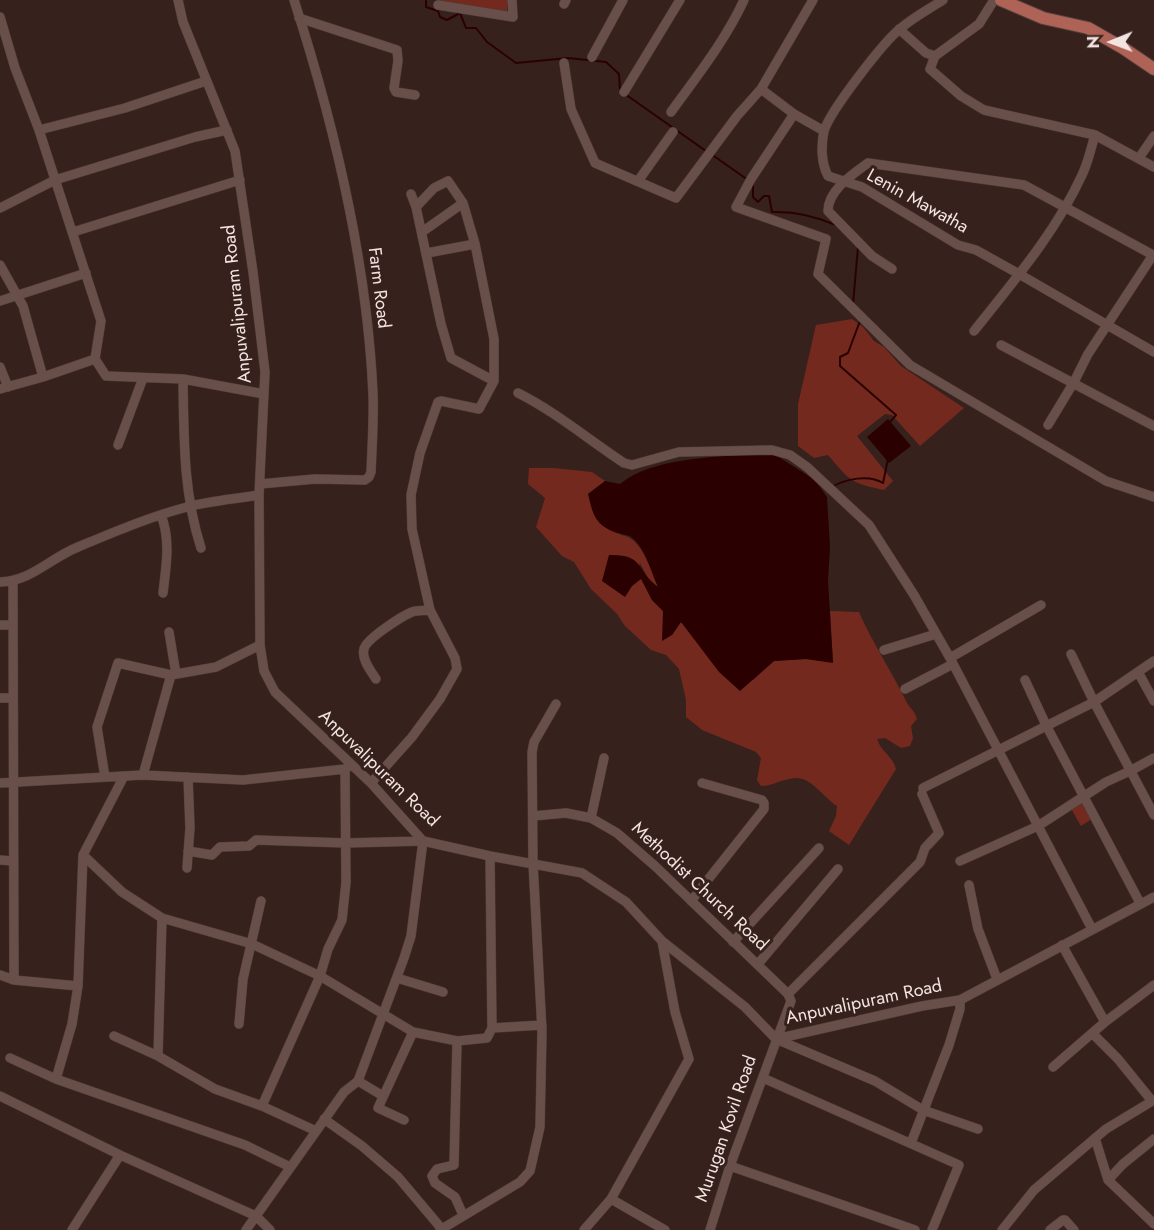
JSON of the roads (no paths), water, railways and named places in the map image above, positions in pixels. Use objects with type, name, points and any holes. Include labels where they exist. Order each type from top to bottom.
[{"type":"main road","points":[[1001,0],[1043,18],[1088,28],[1154,69]]},
{"type":"street","name":"Anpuvalipuram Road","points":[[178,0],[183,22],[235,151],[265,372],[259,495],[260,645],[264,671],[275,692],[348,767],[371,783],[423,841],[582,873],[595,880],[626,902],[662,941],[745,1007],[776,1039],[922,1006],[960,1000],[1154,897]]},
{"type":"street","name":"Farm Road","points":[[260,484],[315,479],[364,480],[371,472],[373,395],[364,302],[351,216],[333,136],[294,0]]},
{"type":"street","points":[[438,5],[513,17],[512,0]]},
{"type":"street","points":[[592,57],[622,0]]},
{"type":"street","points":[[624,92],[680,0]]},
{"type":"street","points":[[671,112],[712,57],[733,24],[744,0]]},
{"type":"street","points":[[564,63],[571,109],[595,163],[676,198],[760,89],[813,0]]},
{"type":"street","points":[[760,89],[794,114],[824,131],[829,120],[857,81],[899,29],[943,0]]},
{"type":"street","points":[[994,0],[979,24],[935,56],[930,69],[962,96],[984,110],[1095,135],[1154,167]]},
{"type":"street","points":[[0,17],[15,70],[39,130],[86,273],[100,321],[95,359],[106,376],[183,380],[264,394]]},
{"type":"street","points":[[299,18],[397,50],[398,62],[394,88],[396,92],[415,95]]},
{"type":"street","points":[[899,29],[926,53],[935,56]]},
{"type":"street","points":[[39,130],[125,108],[206,81]]},
{"type":"street","points":[[794,114],[736,207],[826,239],[818,274],[910,365],[1106,481],[1154,497]]},
{"type":"street","points":[[0,208],[55,180],[195,137],[227,130]]},
{"type":"street","name":"Lenin Mawatha","points":[[824,131],[824,166],[828,176],[862,187],[958,244],[976,250],[1154,352]]},
{"type":"street","points":[[638,181],[674,132]]},
{"type":"street","points":[[974,332],[1019,274],[1065,208],[1083,173],[1095,135]]},
{"type":"street","points":[[1139,158],[1154,136]]},
{"type":"street","points":[[892,270],[872,256],[828,211],[828,205],[843,182],[868,163],[1024,185],[1154,255],[1088,354],[1048,425]]},
{"type":"street","points":[[73,232],[240,180]]},
{"type":"street","points":[[371,783],[412,737],[440,699],[457,669],[455,658],[430,610],[412,530],[411,495],[420,453],[438,402],[479,409],[494,381],[494,339],[488,301],[463,203],[448,181],[435,188],[416,207]]},
{"type":"street","points":[[411,194],[451,358],[494,381]]},
{"type":"street","points":[[422,232],[463,203]]},
{"type":"street","points":[[427,253],[475,244]]},
{"type":"street","points":[[0,265],[23,306],[43,377]]},
{"type":"street","points":[[0,301],[86,273]]},
{"type":"street","points":[[1002,345],[1154,426]]},
{"type":"street","points":[[0,367],[4,388],[95,359]]},
{"type":"street","points":[[118,445],[142,378]]},
{"type":"street","points":[[183,380],[184,464],[190,506],[201,548]]},
{"type":"street","points":[[518,393],[546,407],[624,464],[632,465],[679,452],[772,450],[790,455],[807,467],[868,525],[914,595],[1092,929]]},
{"type":"street","points":[[0,582],[13,582],[30,575],[73,549],[161,515],[190,506],[259,495]]},
{"type":"street","points":[[161,515],[166,526],[167,560],[163,593]]},
{"type":"street","points":[[13,582],[14,980]]},
{"type":"street","points":[[905,689],[1041,605]]},
{"type":"street","points":[[376,679],[365,660],[363,651],[365,646],[386,628],[409,613],[430,610]]},
{"type":"street","points":[[0,625],[13,625]]},
{"type":"street","points":[[143,775],[173,675],[169,632]]},
{"type":"street","points":[[884,650],[936,634]]},
{"type":"street","points":[[105,777],[97,727],[118,663],[173,675],[216,667],[260,645]]},
{"type":"street","points":[[1071,654],[1154,815]]},
{"type":"street","points":[[978,1129],[923,1110],[875,1081],[776,1039],[790,1001],[788,994],[920,862],[925,848],[939,833],[922,791],[1094,702],[1154,662]]},
{"type":"street","points":[[1138,672],[1154,701]]},
{"type":"street","points":[[1025,680],[1046,725],[1140,903]]},
{"type":"street","points":[[0,698],[13,698]]},
{"type":"street","points":[[324,1119],[363,1146],[398,1177],[441,1229],[520,1182],[530,1171],[540,1127],[542,1025],[533,863],[534,742],[556,704]]},
{"type":"street","points":[[591,818],[604,758]]},
{"type":"street","points":[[960,861],[1038,826],[1106,782],[1154,758]]},
{"type":"street","points":[[0,783],[143,775],[243,780],[348,767],[346,882],[342,920],[328,949],[320,976],[262,1106]]},
{"type":"street","points":[[56,1078],[72,1023],[78,986],[83,855],[124,776]]},
{"type":"street","points":[[187,868],[188,777]]},
{"type":"street","points":[[691,901],[764,809],[765,803],[762,800],[702,783]]},
{"type":"street","name":"Methodist Church Road","points":[[533,816],[566,813],[591,818],[617,833],[655,866],[788,994]]},
{"type":"street","points":[[188,851],[212,855],[220,847],[249,846],[256,840],[346,843],[423,841],[411,936],[358,1081],[344,1092],[246,1230]]},
{"type":"street","points":[[734,942],[819,848]]},
{"type":"street","points":[[83,855],[122,892],[162,918],[252,944],[320,976],[413,1032],[457,1041],[487,1038],[492,1028],[490,856]]},
{"type":"street","points":[[0,860],[13,861]]},
{"type":"street","points":[[758,964],[838,870]]},
{"type":"street","points":[[969,885],[978,929],[997,979]]},
{"type":"street","points":[[239,1024],[243,979],[261,901]]},
{"type":"street","points":[[158,1056],[162,918]]},
{"type":"street","points":[[584,1230],[611,1199],[689,1059],[675,1011],[662,941]]},
{"type":"street","points":[[1062,945],[1105,1022]]},
{"type":"street","points":[[0,975],[14,980],[78,986]]},
{"type":"street","points":[[397,978],[443,992]]},
{"type":"street","points":[[1053,1067],[1105,1022],[1154,985]]},
{"type":"street","points":[[910,1143],[948,1045],[960,1009],[960,1000]]},
{"type":"street","points":[[492,1028],[542,1025]]},
{"type":"street","points":[[404,1120],[378,1108],[413,1032]]},
{"type":"street","points":[[1002,1230],[1034,1190],[1106,1129],[1153,1100],[1093,1034]]},
{"type":"street","points":[[114,1036],[158,1056],[215,1089],[262,1106],[316,1131]]},
{"type":"street","name":"Murugan Kovil Road","points":[[710,1230],[730,1166],[776,1039]]},
{"type":"street","points":[[457,1041],[454,1165],[437,1169],[432,1176],[435,1183],[454,1197],[463,1215]]},
{"type":"street","points":[[10,1058],[56,1078],[245,1145],[290,1167]]},
{"type":"street","points":[[763,1078],[959,1165],[932,1230]]},
{"type":"street","points":[[358,1081],[383,1095]]},
{"type":"street","points":[[0,1096],[120,1155],[256,1216],[270,1230]]},
{"type":"street","points":[[1095,1138],[1108,1180],[1154,1224]]},
{"type":"street","points":[[1108,1180],[1123,1164],[1154,1139]]},
{"type":"street","points":[[72,1230],[120,1155]]},
{"type":"street","points":[[730,1166],[915,1230]]},
{"type":"street","points":[[611,1199],[665,1230]]},
{"type":"street","points":[[1050,1230],[1065,1220],[1074,1230]]},
{"type":"waterway","points":[[426,0],[426,7],[438,11],[440,17],[447,20],[460,13],[466,28],[476,28],[487,42],[516,63],[568,58],[606,62],[619,74],[620,91]]},
{"type":"waterway","points":[[625,94],[706,151]]},
{"type":"waterway","points":[[711,154],[748,180]]},
{"type":"waterway","points":[[753,183],[753,197],[758,202],[764,196],[769,196],[772,212],[805,215],[836,225]]},
{"type":"waterway","points":[[853,304],[858,247]]},
{"type":"waterway","points":[[860,321],[848,353],[840,357],[840,366],[896,415],[890,422]]},
{"type":"waterway","points":[[832,487],[843,482],[864,478],[883,483],[888,459]]}]
